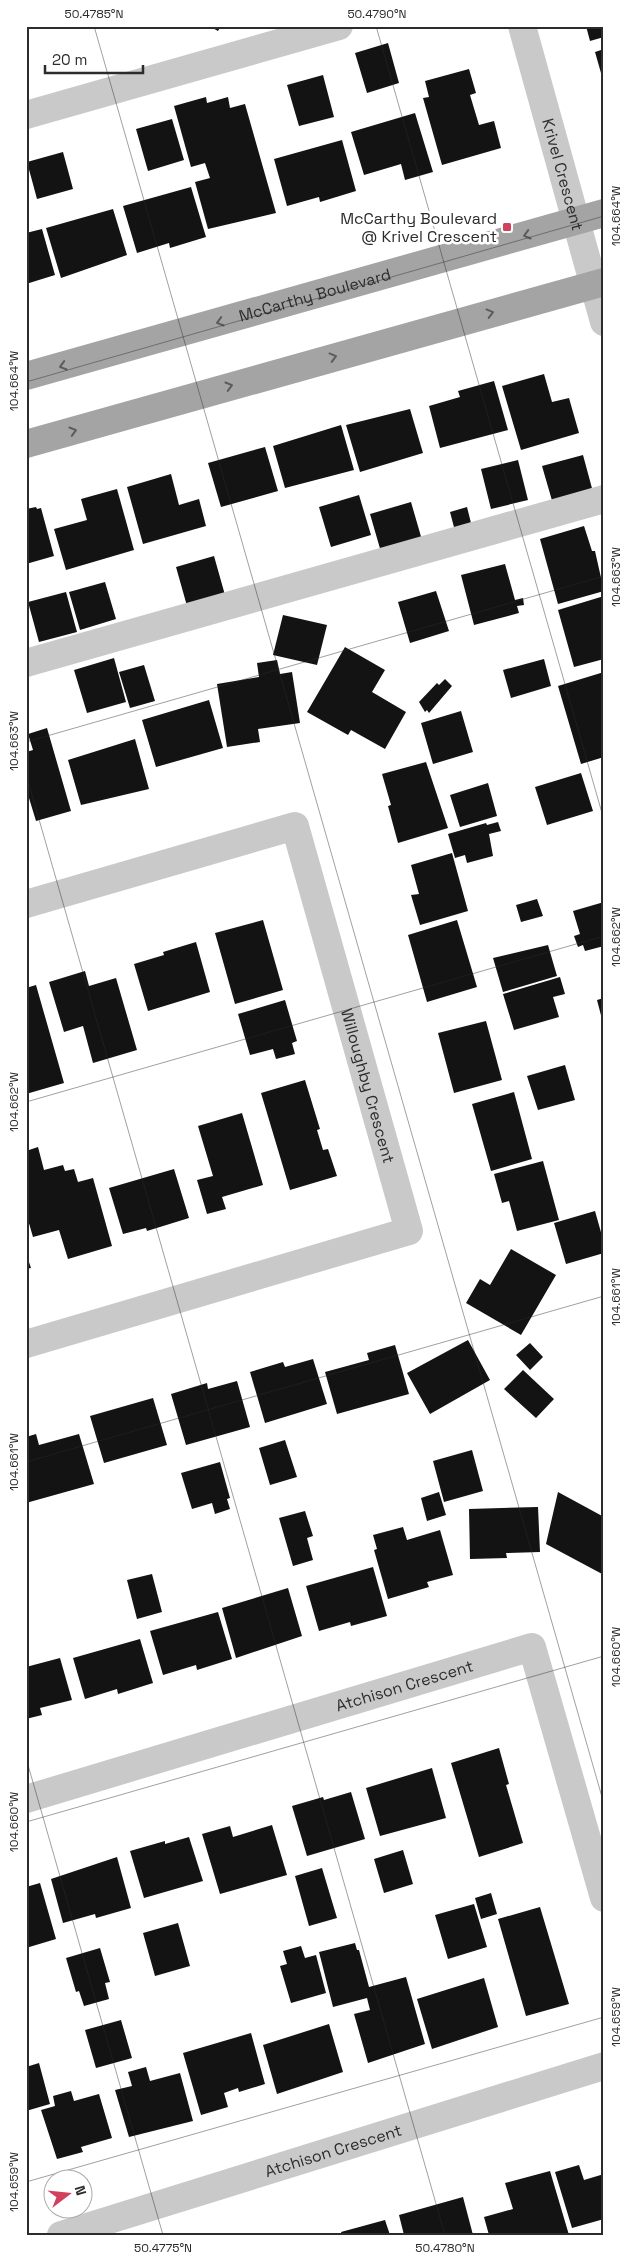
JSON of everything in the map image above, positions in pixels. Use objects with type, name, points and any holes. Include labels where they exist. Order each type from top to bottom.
[{"type":"main road","name":"McCarthy Boulevard","points":[[26,376],[604,213]]},
{"type":"main road","points":[[26,444],[598,284]]},
{"type":"street","points":[[26,115],[276,35],[339,26]]},
{"type":"street","name":"Krivel Crescent","points":[[522,26],[574,222],[598,284],[604,322]]},
{"type":"street","points":[[26,663],[604,499]]},
{"type":"street","name":"Willoughby Crescent","points":[[26,904],[295,826],[409,1231],[26,1344]]},
{"type":"street","name":"Atchison Crescent","points":[[26,1799],[532,1647],[604,1898]]},
{"type":"street","name":"Atchison Crescent","points":[[62,2235],[604,2066]]},
{"type":"building","points":[[209,26],[221,26],[218,31]]},
{"type":"building","points":[[586,26],[604,26],[604,37],[590,41]]},
{"type":"building","points":[[388,43],[399,83],[367,93],[355,53]]},
{"type":"building","points":[[604,49],[604,80],[603,80],[595,52]]},
{"type":"building","points":[[469,69],[476,93],[470,95],[479,125],[494,121],[501,148],[442,165],[423,98],[429,97],[425,81]]},
{"type":"building","points":[[323,75],[334,117],[299,126],[287,85]]},
{"type":"building","points":[[206,97],[207,103],[228,97],[230,108],[245,104],[276,213],[208,229],[195,182],[210,178],[205,163],[191,167],[174,106]]},
{"type":"building","points":[[415,113],[433,172],[405,180],[401,164],[364,175],[351,132]]},
{"type":"building","points":[[172,119],[184,160],[148,171],[136,129]]},
{"type":"building","points":[[342,140],[356,191],[320,202],[319,197],[287,206],[274,159]]},
{"type":"building","points":[[63,152],[73,189],[37,199],[27,162]]},
{"type":"building","points":[[191,187],[206,237],[170,248],[169,243],[137,253],[123,206]]},
{"type":"building","points":[[113,209],[127,255],[61,278],[46,228]]},
{"type":"building","points":[[42,229],[55,275],[26,284],[26,233]]},
{"type":"building","points":[[544,374],[552,402],[569,398],[579,433],[521,450],[502,386]]},
{"type":"building","points":[[494,381],[508,430],[440,448],[429,406],[460,397],[458,391]]},
{"type":"building","points":[[410,409],[423,453],[360,472],[346,425]]},
{"type":"building","points":[[341,425],[354,470],[285,488],[273,446]]},
{"type":"building","points":[[265,447],[278,491],[221,507],[208,463]]},
{"type":"building","points":[[583,455],[593,492],[553,504],[542,466]]},
{"type":"building","points":[[518,460],[528,500],[491,509],[481,469]]},
{"type":"building","points":[[171,474],[179,505],[199,499],[206,526],[143,544],[127,487]]},
{"type":"building","points":[[117,489],[134,550],[66,570],[54,529],[87,520],[81,499]]},
{"type":"building","points":[[359,495],[371,535],[331,547],[319,507]]},
{"type":"building","points":[[411,502],[422,540],[381,552],[370,514]]},
{"type":"building","points":[[36,507],[37,509],[41,508],[54,556],[26,564],[26,509]]},
{"type":"building","points":[[467,507],[472,527],[455,531],[450,512]]},
{"type":"building","points":[[584,526],[592,551],[595,551],[604,591],[558,604],[540,539]]},
{"type":"building","points":[[214,556],[225,595],[187,606],[176,567]]},
{"type":"building","points":[[505,564],[515,600],[523,598],[524,605],[517,606],[519,613],[474,625],[461,575]]},
{"type":"building","points":[[105,582],[116,619],[80,630],[69,592]]},
{"type":"building","points":[[436,591],[449,631],[410,643],[398,602]]},
{"type":"building","points":[[66,592],[77,632],[39,642],[28,602]]},
{"type":"building","points":[[604,596],[604,659],[574,667],[558,610]]},
{"type":"building","points":[[283,615],[327,625],[317,665],[273,655]]},
{"type":"building","points":[[345,647],[385,670],[372,692],[406,712],[385,749],[351,730],[348,735],[307,712]]},
{"type":"building","points":[[114,658],[126,702],[87,713],[74,670]]},
{"type":"building","points":[[544,659],[551,686],[511,698],[503,670]]},
{"type":"building","points":[[277,660],[280,674],[292,672],[300,723],[258,729],[260,742],[227,747],[217,684],[259,677],[257,663]]},
{"type":"building","points":[[144,665],[155,701],[130,708],[119,672]]},
{"type":"building","points":[[604,672],[604,757],[581,764],[558,686]]},
{"type":"building","points":[[445,679],[452,686],[429,713],[427,710],[425,712],[419,702],[437,683],[439,685]]},
{"type":"building","points":[[209,700],[223,748],[156,767],[142,720]]},
{"type":"building","points":[[461,711],[473,752],[433,764],[421,723]]},
{"type":"building","points":[[47,728],[71,811],[36,821],[29,798],[26,799],[26,752],[33,750],[28,734]]},
{"type":"building","points":[[135,739],[149,789],[81,805],[68,760]]},
{"type":"building","points":[[426,762],[448,828],[398,843],[388,806],[391,805],[382,774]]},
{"type":"building","points":[[581,773],[593,811],[547,825],[535,787]]},
{"type":"building","points":[[488,783],[497,816],[460,827],[450,795]]},
{"type":"building","points":[[498,822],[501,831],[489,834],[493,856],[467,863],[465,855],[455,858],[448,834],[486,823],[487,825]]},
{"type":"building","points":[[452,853],[468,911],[420,925],[411,895],[419,894],[411,865]]},
{"type":"building","points":[[537,899],[543,916],[521,922],[516,905]]},
{"type":"building","points":[[604,902],[604,946],[585,951],[583,945],[578,947],[574,936],[580,934],[573,911]]},
{"type":"building","points":[[263,920],[283,990],[235,1004],[215,933]]},
{"type":"building","points":[[457,920],[477,987],[427,1002],[408,935]]},
{"type":"building","points":[[196,942],[210,992],[148,1011],[134,964],[164,955],[163,952]]},
{"type":"building","points":[[548,945],[557,976],[503,992],[493,958]]},
{"type":"building","points":[[85,971],[89,986],[116,978],[137,1050],[93,1063],[83,1026],[64,1032],[49,982]]},
{"type":"building","points":[[560,977],[565,994],[553,997],[559,1017],[514,1030],[503,994]]},
{"type":"building","points":[[36,985],[64,1083],[26,1094],[26,988]]},
{"type":"building","points":[[604,998],[604,1023],[603,1023],[597,1000]]},
{"type":"building","points":[[285,1000],[297,1041],[292,1043],[295,1054],[276,1059],[273,1049],[250,1055],[238,1014]]},
{"type":"building","points":[[486,1021],[502,1080],[454,1093],[438,1033]]},
{"type":"building","points":[[565,1065],[575,1100],[538,1110],[527,1076]]},
{"type":"building","points":[[305,1080],[320,1129],[317,1130],[323,1150],[328,1149],[337,1176],[290,1190],[261,1093]]},
{"type":"building","points":[[514,1092],[532,1159],[491,1171],[472,1104]]},
{"type":"building","points":[[242,1113],[263,1185],[222,1197],[226,1209],[207,1214],[197,1180],[213,1176],[198,1126]]},
{"type":"building","points":[[38,1147],[44,1170],[63,1165],[65,1171],[74,1169],[78,1182],[93,1178],[112,1246],[68,1259],[59,1230],[33,1237],[26,1213],[26,1151]]},
{"type":"building","points":[[543,1161],[559,1220],[517,1231],[509,1201],[502,1203],[494,1174]]},
{"type":"building","points":[[174,1169],[189,1218],[147,1231],[146,1228],[123,1234],[109,1188]]},
{"type":"building","points":[[595,1211],[604,1243],[604,1253],[566,1264],[554,1223]]},
{"type":"building","points":[[511,1249],[556,1275],[521,1335],[466,1303],[480,1279],[490,1285]]},
{"type":"building","points":[[26,1253],[31,1268],[26,1269]]},
{"type":"building","points":[[468,1340],[490,1380],[430,1414],[407,1373]]},
{"type":"building","points":[[530,1343],[543,1357],[530,1370],[516,1355]]},
{"type":"building","points":[[395,1345],[409,1394],[337,1414],[325,1372],[369,1360],[367,1353]]},
{"type":"building","points":[[313,1359],[327,1404],[265,1423],[250,1372],[283,1362],[285,1367]]},
{"type":"building","points":[[523,1370],[554,1399],[536,1418],[504,1389]]},
{"type":"building","points":[[237,1381],[250,1427],[186,1445],[171,1394],[207,1383],[208,1389]]},
{"type":"building","points":[[153,1398],[167,1445],[104,1463],[90,1416]]},
{"type":"building","points":[[36,1434],[39,1445],[79,1434],[94,1484],[26,1503],[26,1437]]},
{"type":"building","points":[[285,1440],[297,1477],[270,1485],[259,1448]]},
{"type":"building","points":[[472,1450],[483,1491],[444,1502],[433,1461]]},
{"type":"building","points":[[220,1462],[230,1498],[227,1499],[230,1509],[215,1514],[212,1503],[192,1509],[181,1473]]},
{"type":"building","points":[[439,1492],[446,1515],[427,1521],[421,1498]]},
{"type":"building","points":[[558,1492],[604,1517],[604,1575],[546,1544]]},
{"type":"building","points":[[538,1507],[540,1552],[506,1553],[507,1558],[470,1559],[469,1509]]},
{"type":"building","points":[[305,1511],[313,1536],[307,1538],[313,1560],[293,1566],[279,1518]]},
{"type":"building","points":[[403,1527],[407,1540],[440,1530],[453,1575],[427,1582],[429,1587],[388,1599],[374,1550],[377,1549],[373,1535]]},
{"type":"building","points":[[373,1567],[387,1616],[351,1626],[350,1622],[319,1631],[306,1586]]},
{"type":"building","points":[[152,1574],[162,1612],[137,1619],[127,1580]]},
{"type":"building","points":[[288,1588],[302,1636],[236,1658],[222,1608]]},
{"type":"building","points":[[218,1612],[232,1659],[197,1670],[196,1665],[163,1675],[150,1631]]},
{"type":"building","points":[[140,1639],[153,1683],[118,1694],[117,1689],[85,1699],[73,1658]]},
{"type":"building","points":[[60,1658],[72,1700],[40,1708],[42,1715],[26,1719],[26,1667]]},
{"type":"building","points":[[499,1748],[509,1784],[506,1785],[523,1843],[479,1857],[451,1763]]},
{"type":"building","points":[[432,1768],[446,1818],[380,1836],[366,1788]]},
{"type":"building","points":[[351,1792],[365,1839],[307,1856],[292,1806],[323,1797],[324,1800]]},
{"type":"building","points":[[272,1825],[287,1875],[220,1894],[202,1834],[230,1826],[233,1837]]},
{"type":"building","points":[[189,1837],[203,1881],[144,1898],[130,1851],[165,1841],[165,1844]]},
{"type":"building","points":[[403,1850],[413,1884],[384,1893],[374,1859]]},
{"type":"building","points":[[117,1857],[131,1908],[96,1918],[95,1914],[63,1923],[51,1879]]},
{"type":"building","points":[[322,1868],[337,1918],[309,1926],[295,1876]]},
{"type":"building","points":[[40,1883],[56,1939],[26,1948],[26,1887]]},
{"type":"building","points":[[491,1893],[497,1914],[481,1919],[475,1898]]},
{"type":"building","points":[[474,1904],[487,1947],[448,1959],[435,1915]]},
{"type":"building","points":[[540,1907],[569,2004],[526,2016],[498,1919]]},
{"type":"building","points":[[178,1923],[190,1966],[155,1976],[143,1933]]},
{"type":"building","points":[[355,1943],[357,1950],[359,1950],[369,1987],[406,1977],[425,2044],[368,2063],[354,2014],[370,2010],[367,1998],[333,2007],[319,1952]]},
{"type":"building","points":[[301,1946],[305,1958],[316,1955],[326,1993],[291,2003],[280,1966],[287,1964],[283,1951]]},
{"type":"building","points":[[100,1948],[110,1982],[105,1983],[109,1999],[84,2006],[79,1991],[76,1992],[66,1958]]},
{"type":"building","points":[[484,1978],[498,2027],[432,2049],[417,1999]]},
{"type":"building","points":[[121,2020],[132,2058],[96,2068],[85,2030]]},
{"type":"building","points":[[329,2024],[343,2072],[277,2094],[263,2045]]},
{"type":"building","points":[[251,2033],[265,2084],[239,2092],[238,2088],[224,2093],[228,2107],[201,2115],[183,2053]]},
{"type":"building","points":[[39,2063],[50,2104],[26,2111],[26,2067]]},
{"type":"building","points":[[146,2067],[150,2081],[180,2073],[193,2121],[129,2137],[115,2090],[132,2086],[128,2072]]},
{"type":"building","points":[[71,2091],[74,2101],[99,2094],[112,2138],[81,2147],[83,2152],[57,2159],[41,2110],[55,2106],[53,2096]]},
{"type":"building","points":[[579,2165],[584,2180],[604,2174],[604,2219],[572,2228],[555,2172]]},
{"type":"building","points":[[550,2171],[569,2235],[489,2235],[484,2217],[513,2209],[505,2183]]},
{"type":"building","points":[[463,2197],[473,2235],[404,2235],[399,2215]]},
{"type":"building","points":[[385,2220],[390,2235],[342,2235],[341,2232]]},
{"type":"place","name":"McCarthy Boulevard @ Krivel Crescent","points":[[507,227]]}]
